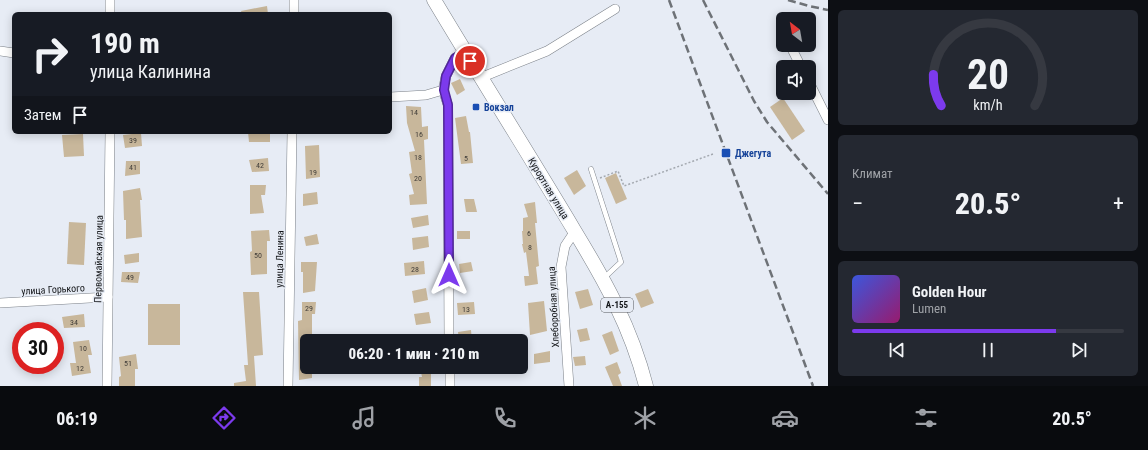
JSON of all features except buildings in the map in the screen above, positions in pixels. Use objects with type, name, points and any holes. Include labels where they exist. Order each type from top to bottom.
[{"type":"main road","name":"Курортная улица","points":[[434,0],[480,78],[555,196],[604,278],[622,316],[639,359],[646,386]]},
{"type":"street","points":[[110,0],[110,12]]},
{"type":"street","points":[[294,0],[294,12]]},
{"type":"street","points":[[480,78],[547,51],[615,9]]},
{"type":"street","points":[[0,51],[12,52]]},
{"type":"street","points":[[449,334],[448,105],[444,90],[446,76],[455,58],[465,52]]},
{"type":"street","points":[[392,97],[426,95],[444,90]]},
{"type":"street","points":[[816,96],[828,120]]},
{"type":"street","name":"Первомайская улица","points":[[107,386],[110,134]]},
{"type":"street","name":"улица Ленина","points":[[288,386],[292,134]]},
{"type":"street","name":"Хлеборобная улица","points":[[569,386],[561,267],[565,246],[575,231]]},
{"type":"street","name":"улица Горького","points":[[0,303],[108,297]]},
{"type":"street","points":[[450,374],[450,386]]},
{"type":"lane","points":[[591,169],[621,262],[604,278]]},
{"type":"path","points":[[594,180],[618,171],[624,186],[713,154]]},
{"type":"railway","points":[[669,0],[813,386]]},
{"type":"railway","points":[[703,0],[754,101],[767,122],[828,194]]},
{"type":"railway","points":[[788,0],[828,10]]},
{"type":"place","name":"Вокзал","points":[[476,107]]},
{"type":"place","name":"Джегута","points":[[726,153]]},
{"type":"route","points":[[449,275],[448,105],[444,90],[446,76],[455,58],[465,52],[470,61]]}]
